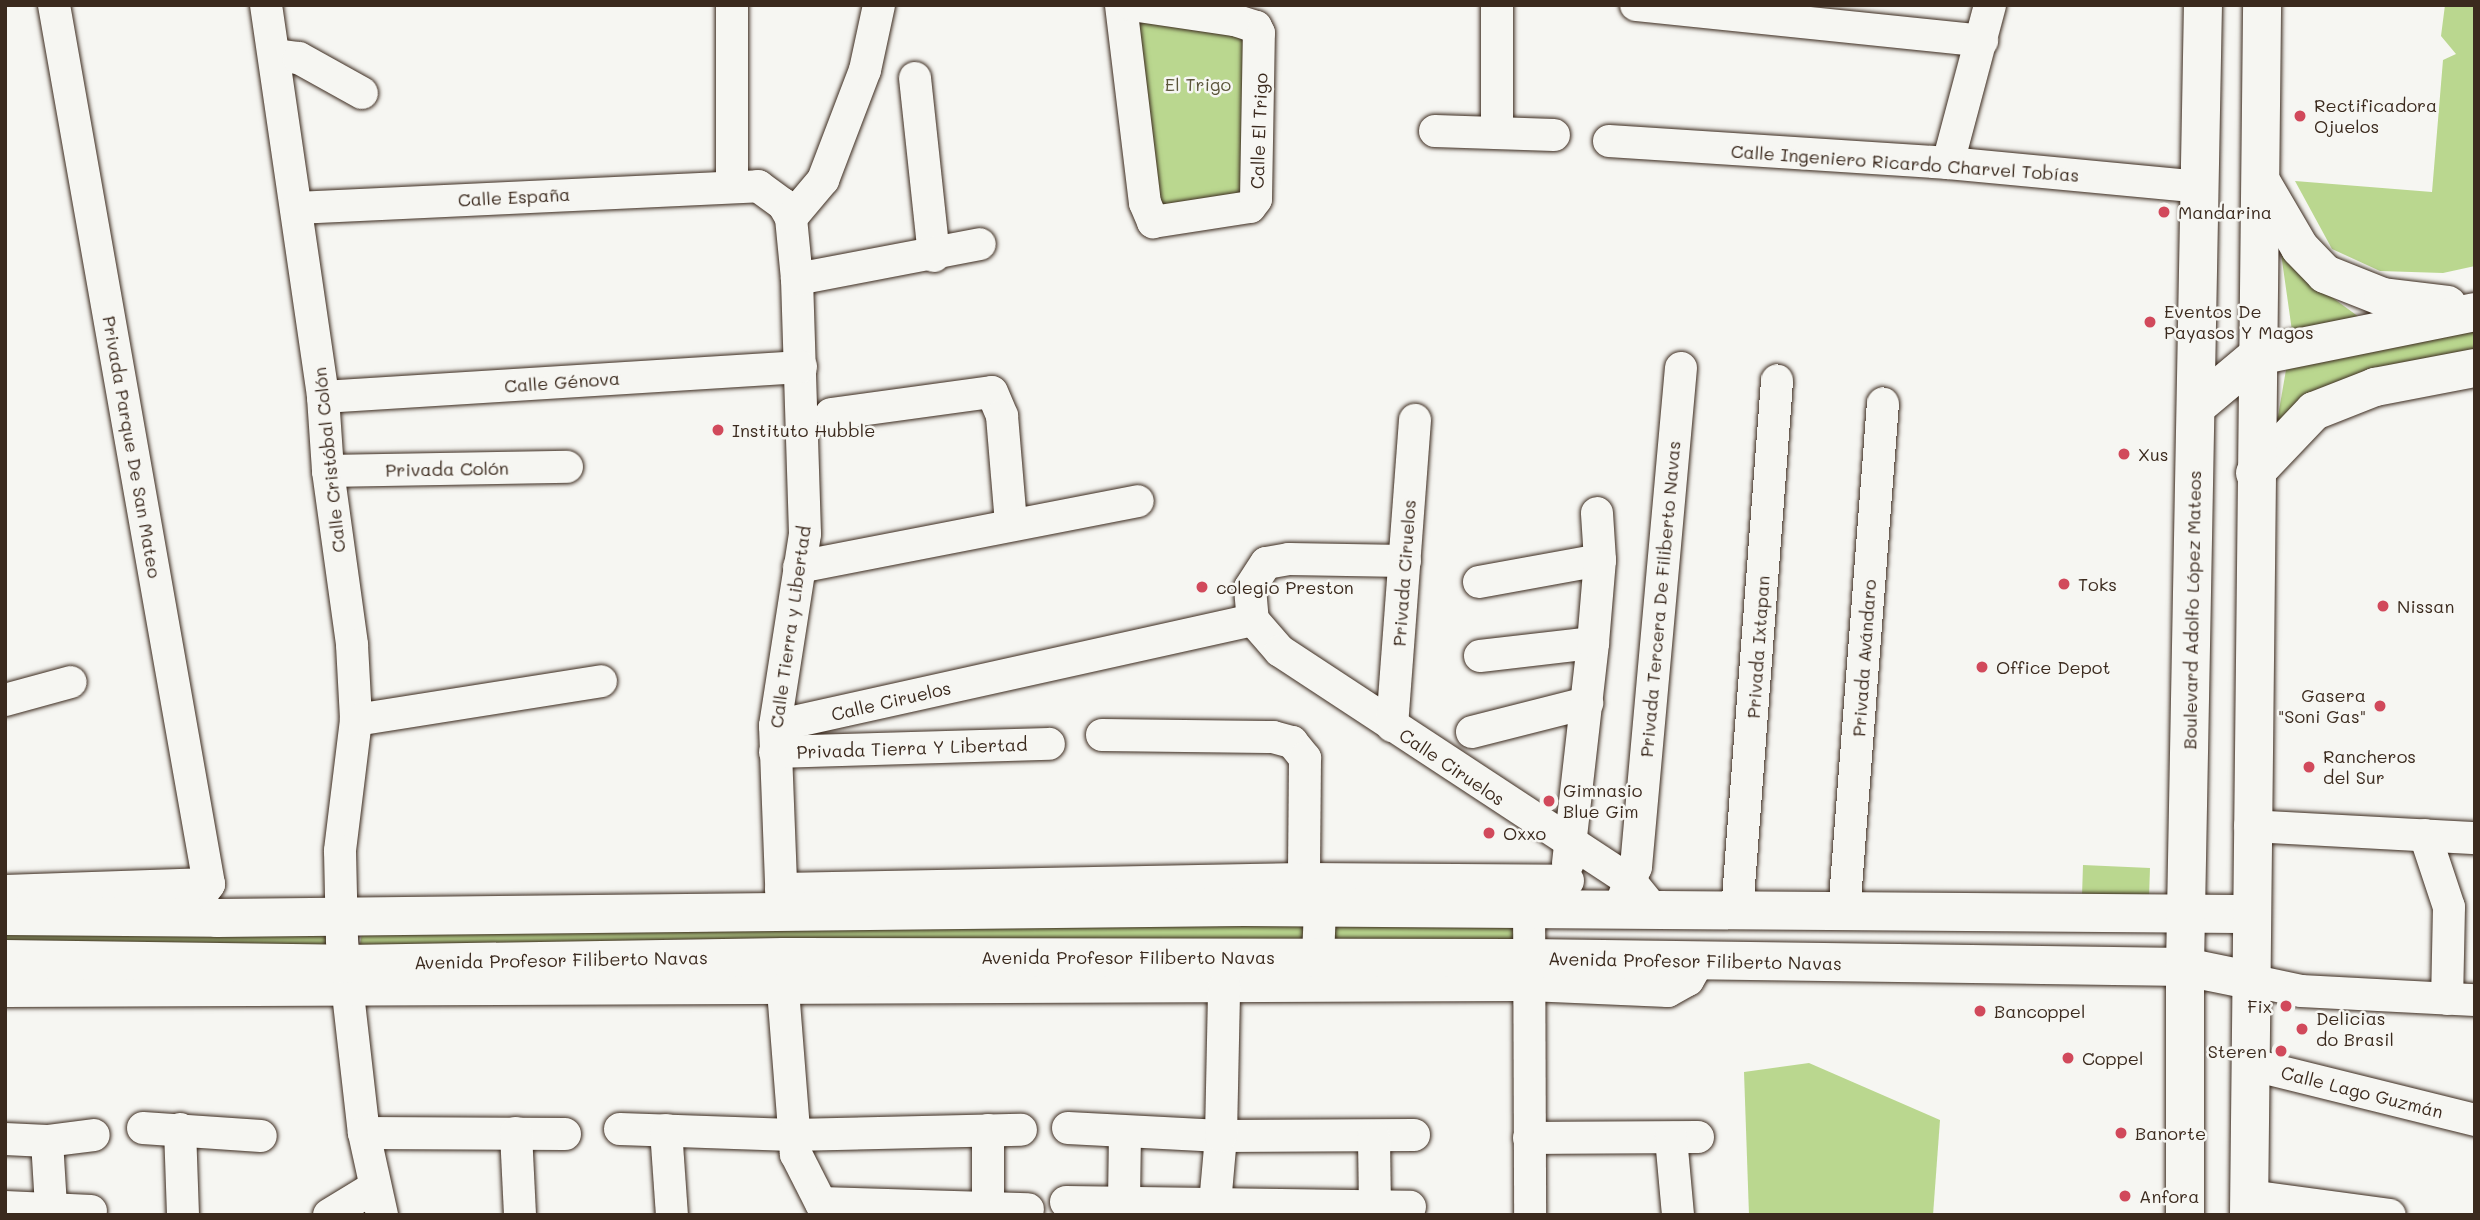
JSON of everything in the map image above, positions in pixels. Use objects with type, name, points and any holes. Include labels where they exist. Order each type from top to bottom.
[{"type":"main road","name":"Boulevard Adolfo López Mateos","points":[[2185,1215],[2185,967],[2203,5]]},
{"type":"main road","points":[[2249,1205],[2250,826],[2262,5]]},
{"type":"main road","points":[[2259,177],[2277,216],[2325,274],[2383,298],[2475,310]]},
{"type":"main road","points":[[2196,407],[2257,356],[2475,310]]},
{"type":"main road","points":[[2255,473],[2314,411],[2375,387],[2475,368]]},
{"type":"main road","points":[[5,915],[201,897],[249,918],[781,901],[1312,894],[1568,896],[1634,900],[1737,912],[2250,914]]},
{"type":"main road","name":"Avenida Profesor Filiberto Navas","points":[[5,959],[346,977],[1318,957],[1529,972],[1698,963],[2185,967],[2249,980]]},
{"type":"street","name":"Privada Parque De San Mateo","points":[[54,5],[201,897]]},
{"type":"street","name":"Calle Cristóbal Colón","points":[[266,5],[323,397],[328,471],[352,645],[356,720],[342,822],[340,916],[364,1133],[378,1201]]},
{"type":"street","points":[[732,5],[732,186],[758,186],[772,192],[791,218],[814,195],[827,171],[865,70],[880,5]]},
{"type":"street","name":"Calle El Trigo","points":[[1121,5],[1145,203],[1153,222],[1250,207],[1256,199],[1262,46],[1256,27],[1132,5]]},
{"type":"street","points":[[1496,5],[1497,133]]},
{"type":"street","points":[[1636,5],[1982,41]]},
{"type":"street","points":[[1948,163],[1990,5]]},
{"type":"street","points":[[274,55],[299,58],[362,93]]},
{"type":"street","points":[[915,78],[934,256]]},
{"type":"street","points":[[1436,131],[1553,135]]},
{"type":"street","name":"Calle Ingeniero Ricardo Charvel Tobías","points":[[1609,141],[1948,163],[2200,187]]},
{"type":"street","name":"Calle España","points":[[296,208],[732,186]]},
{"type":"street","name":"Calle Tierra y Libertad","points":[[781,901],[775,739],[805,534],[801,367],[791,218]]},
{"type":"street","points":[[797,279],[934,256],[980,244]]},
{"type":"street","name":"Calle Génova","points":[[323,397],[801,367]]},
{"type":"street","name":"Privada Tercera De Filiberto Navas","points":[[1634,900],[1681,368]]},
{"type":"street","name":"Privada Ixtapan","points":[[1737,912],[1777,381]]},
{"type":"street","points":[[831,414],[992,392],[1002,416],[1011,523]]},
{"type":"street","name":"Privada Avándaro","points":[[1844,913],[1883,403]]},
{"type":"street","name":"Privada Ciruelos","points":[[1392,726],[1415,420]]},
{"type":"street","name":"Privada Colón","points":[[328,471],[567,467]]},
{"type":"street","points":[[799,567],[1011,523],[1138,501]]},
{"type":"street","points":[[1568,896],[1567,845],[1587,703],[1600,559],[1597,513]]},
{"type":"street","points":[[1253,620],[1250,588],[1255,575],[1266,563],[1289,559],[1405,561]]},
{"type":"street","points":[[1479,582],[1600,559]]},
{"type":"street","name":"Calle Ciruelos","points":[[775,739],[1253,620],[1280,651],[1567,845],[1634,900]]},
{"type":"street","points":[[1480,656],[1593,643]]},
{"type":"street","points":[[5,700],[71,681]]},
{"type":"street","points":[[356,720],[601,681]]},
{"type":"street","points":[[1472,732],[1587,703]]},
{"type":"street","points":[[1102,735],[1273,737],[1292,742],[1305,758],[1318,957]]},
{"type":"street","name":"Privada Tierra Y Libertad","points":[[775,739],[1049,744]]},
{"type":"street","points":[[2250,826],[2475,838]]},
{"type":"street","points":[[2249,980],[2301,992],[2461,999],[2449,907],[2425,835]]},
{"type":"street","points":[[5,891],[201,897]]},
{"type":"street","points":[[1529,895],[1530,1215]]},
{"type":"street","points":[[5,991],[346,977],[783,990],[1224,987],[1529,972]]},
{"type":"street","points":[[1214,1210],[1221,1136],[1224,987]]},
{"type":"street","points":[[783,990],[792,1135],[796,1154],[824,1209],[988,1206],[1028,1209]]},
{"type":"street","name":"Calle Lago Guzmán","points":[[2249,1064],[2475,1120]]},
{"type":"street","points":[[143,1128],[261,1136]]},
{"type":"street","points":[[1068,1128],[1125,1134],[1221,1136],[1374,1138],[1414,1135]]},
{"type":"street","points":[[180,1129],[183,1215]]},
{"type":"street","points":[[620,1129],[792,1135],[1021,1130]]},
{"type":"street","points":[[666,1130],[672,1215]]},
{"type":"street","points":[[988,1130],[988,1206]]},
{"type":"street","points":[[364,1133],[565,1134]]},
{"type":"street","points":[[516,1133],[520,1215]]},
{"type":"street","points":[[1124,1203],[1125,1134]]},
{"type":"street","points":[[5,1139],[47,1141],[94,1135]]},
{"type":"street","points":[[1374,1138],[1375,1209]]},
{"type":"street","points":[[1529,1138],[1684,1138],[1678,1215]]},
{"type":"street","points":[[47,1141],[51,1206]]},
{"type":"street","points":[[329,1215],[378,1201]]},
{"type":"street","points":[[1066,1202],[1124,1203],[1214,1210],[1410,1207]]},
{"type":"street","points":[[2249,1205],[2390,1215]]},
{"type":"street","points":[[5,1208],[51,1206],[91,1211]]},
{"type":"green space","points":[[2445,5],[2475,5],[2475,266],[2443,273],[2380,271],[2332,249],[2295,181],[2432,192],[2443,60],[2456,54],[2441,36]]},
{"type":"green space","name":"El Trigo","points":[[1123,17],[1259,33],[1244,210],[1159,224]]},
{"type":"green space","points":[[2280,246],[2311,282],[2359,317],[2292,331]]},
{"type":"green space","points":[[2475,326],[2475,351],[2277,422],[2287,364]]},
{"type":"green space","points":[[2083,865],[2150,868],[2149,897],[2082,896]]},
{"type":"green space","points":[[1518,915],[1519,946],[1331,940],[1332,919]]},
{"type":"green space","points":[[1303,918],[1309,931],[1304,948],[360,946],[362,932]]},
{"type":"green space","points":[[295,920],[346,946],[5,948],[5,924]]},
{"type":"green space","points":[[1809,1063],[1940,1120],[1933,1215],[1749,1215],[1744,1072]]},
{"type":"place","name":"Rectificadora Ojuelos","points":[[2300,116]]},
{"type":"place","name":"Mandarina","points":[[2164,212]]},
{"type":"place","name":"Eventos De Payasos Y Magos","points":[[2150,322]]},
{"type":"place","name":"Instituto Hubble","points":[[718,430]]},
{"type":"place","name":"Xus","points":[[2124,454]]},
{"type":"place","name":"Toks","points":[[2064,584]]},
{"type":"place","name":"colegio Preston","points":[[1202,587]]},
{"type":"place","name":"Nissan","points":[[2383,606]]},
{"type":"place","name":"Office Depot","points":[[1982,667]]},
{"type":"place","name":"Gasera \"Soni Gas\"","points":[[2380,706]]},
{"type":"place","name":"Rancheros del Sur","points":[[2309,767]]},
{"type":"place","name":"Gimnasio Blue Gim","points":[[1549,801]]},
{"type":"place","name":"Oxxo","points":[[1489,833]]},
{"type":"place","name":"Fix","points":[[2286,1006]]},
{"type":"place","name":"Bancoppel","points":[[1980,1011]]},
{"type":"place","name":"Delicias do Brasil","points":[[2302,1029]]},
{"type":"place","name":"Steren","points":[[2281,1051]]},
{"type":"place","name":"Coppel","points":[[2068,1058]]},
{"type":"place","name":"Banorte","points":[[2121,1133]]},
{"type":"place","name":"Anfora","points":[[2125,1196]]}]
